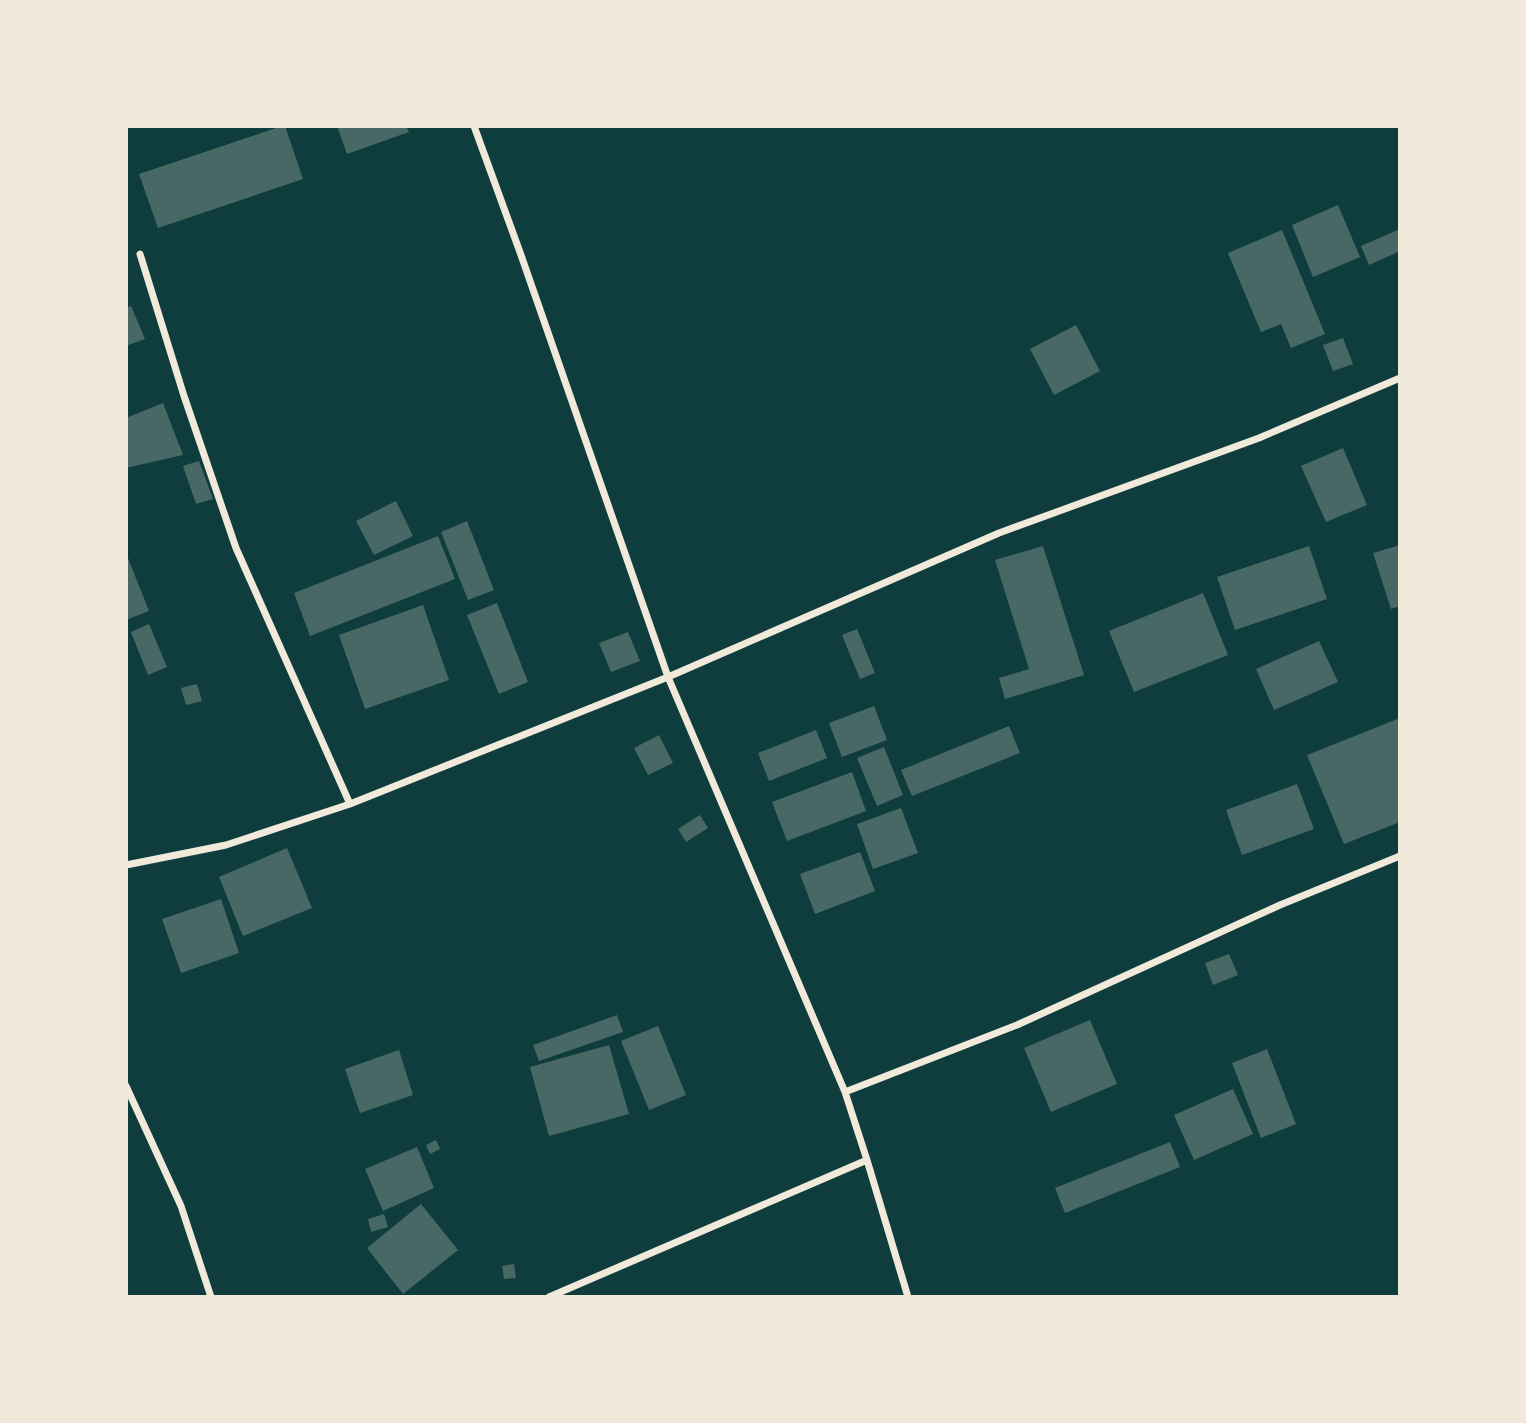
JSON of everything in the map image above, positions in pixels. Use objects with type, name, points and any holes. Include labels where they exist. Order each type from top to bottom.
[{"type":"street","points":[[474,126],[668,677],[845,1093],[908,1297]]},
{"type":"street","points":[[140,254],[184,396],[236,548],[350,804]]},
{"type":"street","points":[[126,865],[226,845],[350,804],[668,677],[999,533],[1259,438],[1400,378]]},
{"type":"street","points":[[845,1093],[1017,1025],[1280,905],[1400,856]]},
{"type":"street","points":[[126,1086],[181,1206],[211,1297]]},
{"type":"street","points":[[549,1297],[867,1160]]},
{"type":"building","points":[[285,126],[303,179],[158,228],[139,174]]},
{"type":"building","points":[[337,126],[406,126],[409,132],[347,154]]},
{"type":"building","points":[[1338,205],[1360,257],[1313,277],[1292,225]]},
{"type":"building","points":[[1400,229],[1400,251],[1369,265],[1361,246]]},
{"type":"building","points":[[1282,230],[1325,334],[1291,348],[1281,324],[1261,332],[1228,253]]},
{"type":"building","points":[[131,306],[145,339],[126,346],[126,308]]},
{"type":"building","points":[[1076,325],[1100,371],[1054,395],[1030,349]]},
{"type":"building","points":[[1343,338],[1353,364],[1333,371],[1323,345]]},
{"type":"building","points":[[163,403],[183,455],[126,468],[126,418]]},
{"type":"building","points":[[1343,448],[1367,505],[1326,522],[1301,466]]},
{"type":"building","points":[[199,461],[213,499],[196,504],[183,466]]},
{"type":"building","points":[[396,501],[413,536],[374,555],[356,521]]},
{"type":"building","points":[[467,521],[494,590],[468,600],[441,532]]},
{"type":"building","points":[[438,536],[455,579],[310,636],[294,593]]},
{"type":"building","points":[[1400,545],[1400,606],[1391,609],[1373,553]]},
{"type":"building","points":[[1043,546],[1084,675],[1005,699],[999,678],[1029,669],[995,560]]},
{"type":"building","points":[[1309,546],[1327,599],[1235,630],[1217,577]]},
{"type":"building","points":[[126,553],[149,611],[126,620]]},
{"type":"building","points":[[1203,593],[1228,655],[1134,692],[1109,631]]},
{"type":"building","points":[[497,603],[528,682],[499,694],[467,615]]},
{"type":"building","points":[[423,605],[449,680],[365,709],[339,635]]},
{"type":"building","points":[[149,624],[167,667],[148,675],[131,632]]},
{"type":"building","points":[[857,629],[875,673],[860,679],[842,635]]},
{"type":"building","points":[[628,632],[640,661],[611,672],[599,643]]},
{"type":"building","points":[[1319,641],[1338,682],[1274,710],[1256,669]]},
{"type":"building","points":[[197,684],[202,701],[186,705],[181,688]]},
{"type":"building","points":[[874,706],[887,740],[842,757],[829,723]]},
{"type":"building","points":[[1400,718],[1400,822],[1344,844],[1307,755]]},
{"type":"building","points":[[1009,726],[1020,753],[912,796],[901,770]]},
{"type":"building","points":[[816,730],[827,758],[769,781],[758,753]]},
{"type":"building","points":[[659,735],[673,763],[648,775],[634,748]]},
{"type":"building","points":[[884,747],[903,795],[877,806],[857,758]]},
{"type":"building","points":[[852,772],[866,811],[787,841],[772,802]]},
{"type":"building","points":[[1297,784],[1314,829],[1242,855],[1226,810]]},
{"type":"building","points":[[901,808],[918,853],[873,869],[857,824]]},
{"type":"building","points":[[700,815],[708,828],[686,842],[678,829]]},
{"type":"building","points":[[287,848],[312,908],[243,936],[219,877]]},
{"type":"building","points":[[860,852],[875,891],[815,914],[800,874]]},
{"type":"building","points":[[221,899],[239,953],[181,973],[162,919]]},
{"type":"building","points":[[1229,954],[1238,975],[1213,985],[1205,963]]},
{"type":"building","points":[[617,1015],[623,1032],[539,1061],[533,1045]]},
{"type":"building","points":[[1090,1020],[1117,1084],[1051,1112],[1024,1048]]},
{"type":"building","points":[[658,1026],[686,1095],[649,1110],[621,1041]]},
{"type":"building","points":[[609,1045],[629,1114],[549,1136],[530,1067]]},
{"type":"building","points":[[1267,1049],[1296,1124],[1261,1138],[1232,1063]]},
{"type":"building","points":[[399,1050],[413,1095],[360,1113],[345,1069]]},
{"type":"building","points":[[1233,1089],[1253,1134],[1194,1160],[1174,1115]]},
{"type":"building","points":[[436,1140],[440,1149],[430,1154],[426,1145]]},
{"type":"building","points":[[1170,1142],[1180,1167],[1065,1213],[1055,1188]]},
{"type":"building","points":[[417,1147],[434,1188],[383,1211],[365,1169]]},
{"type":"building","points":[[421,1204],[458,1250],[403,1294],[367,1248]]},
{"type":"building","points":[[384,1214],[388,1227],[371,1232],[368,1219]]},
{"type":"building","points":[[514,1264],[516,1278],[504,1279],[502,1266]]}]
